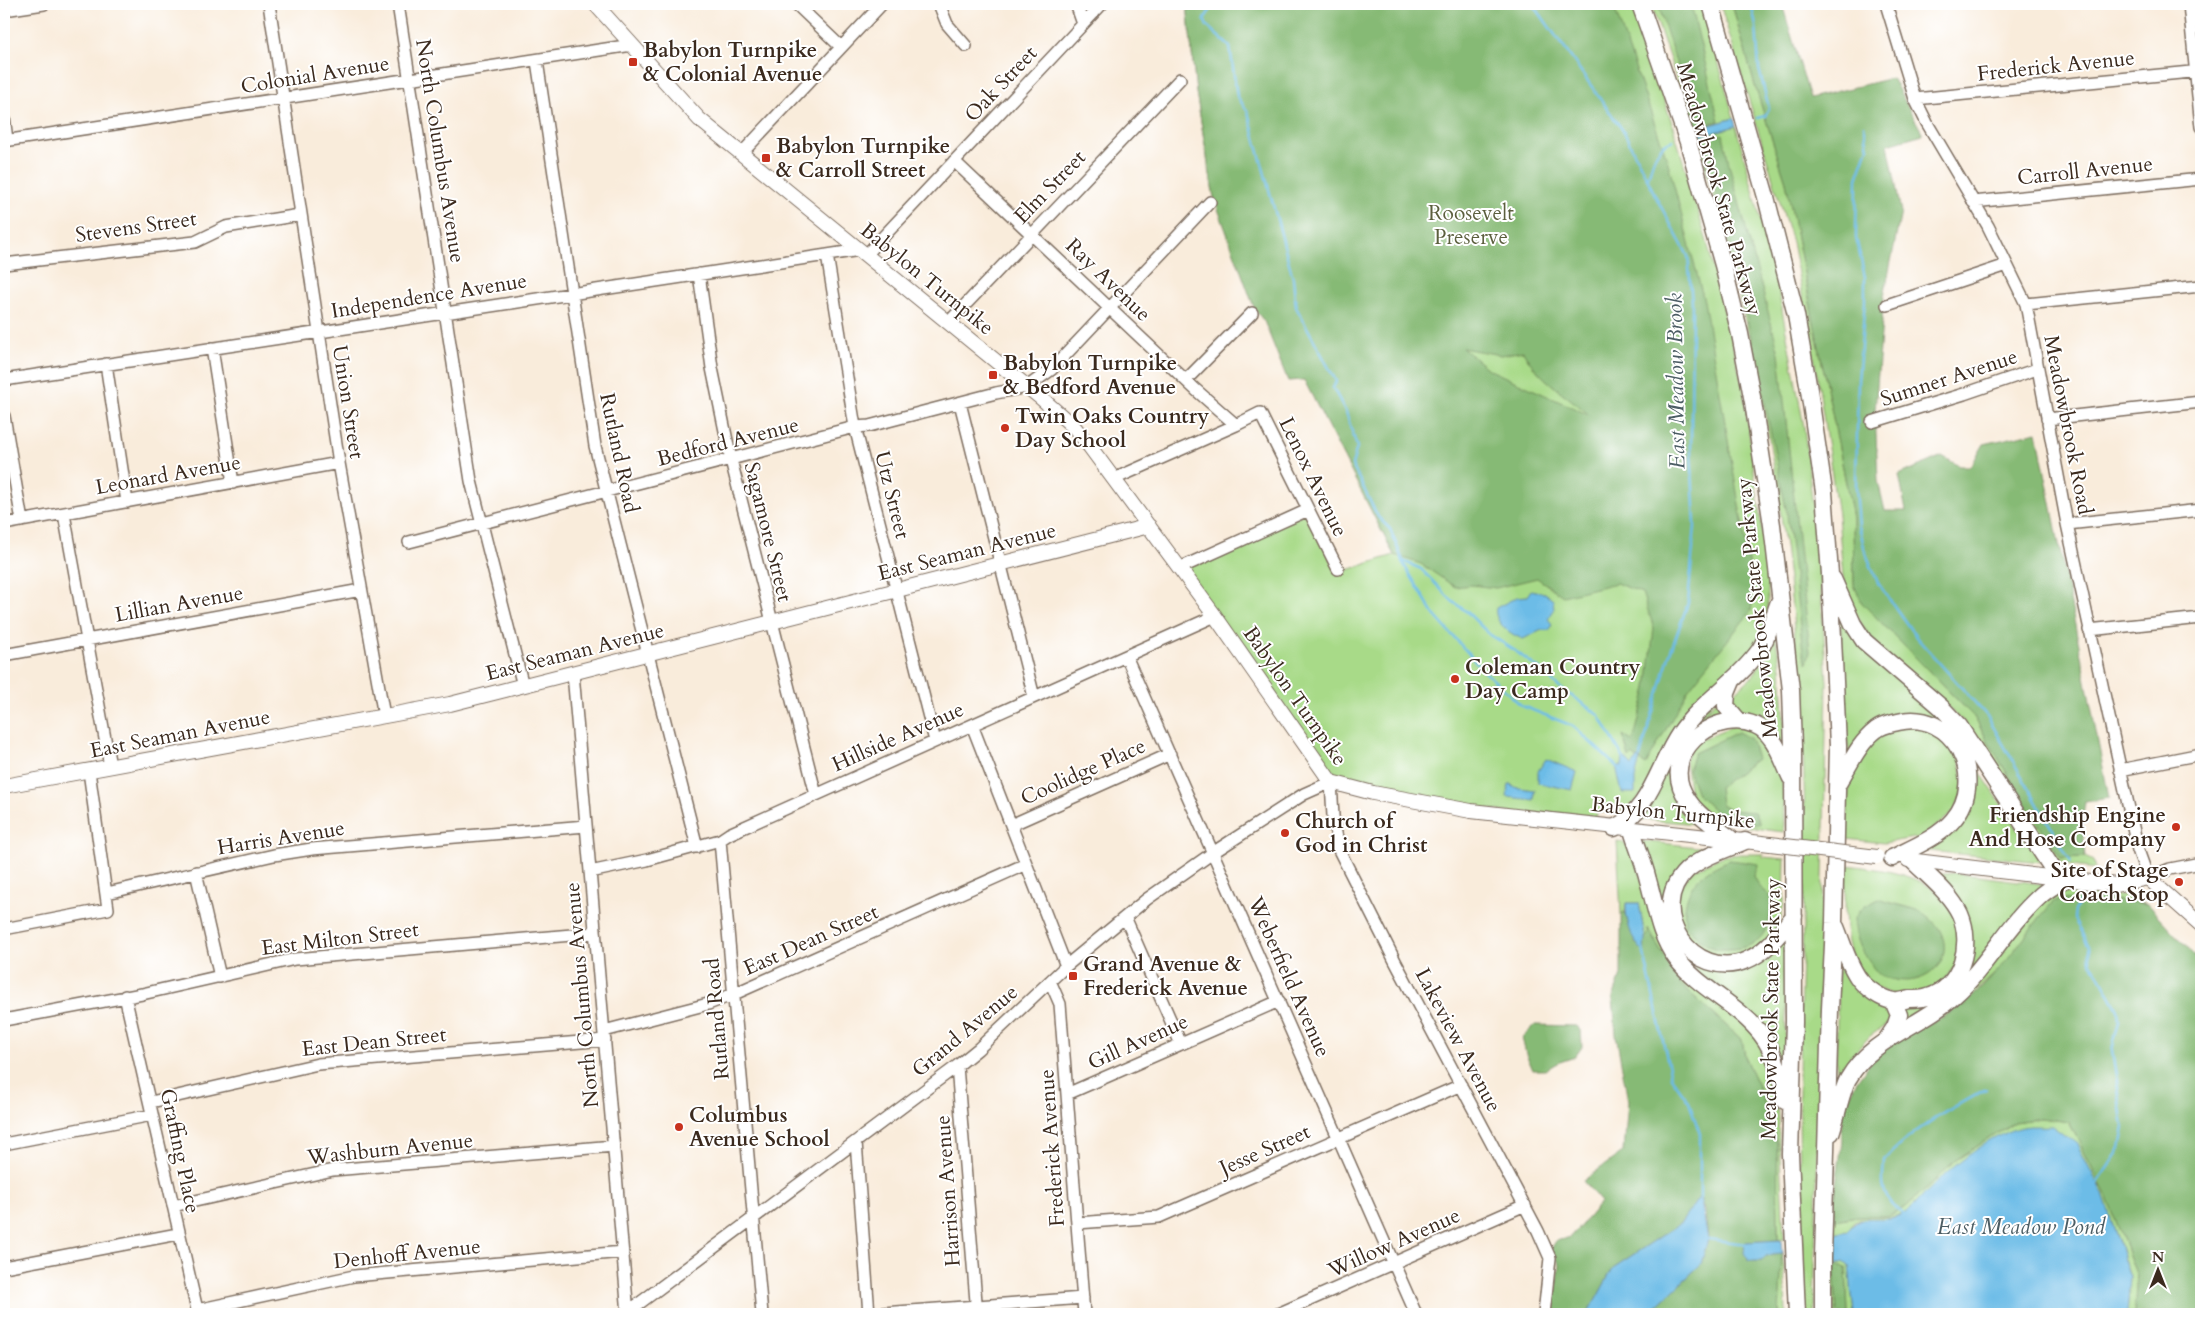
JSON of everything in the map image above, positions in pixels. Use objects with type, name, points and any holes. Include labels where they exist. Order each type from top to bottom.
[{"type":"highway","name":"Meadowbrook State Parkway","points":[[1640,4],[1688,142],[1708,208],[1740,334],[1770,516],[1791,690],[1794,1022],[1790,1138],[1797,1314]]},
{"type":"highway","name":"Meadowbrook State Parkway","points":[[1711,4],[1766,197],[1796,315],[1810,390],[1824,492],[1830,574],[1838,784],[1826,1148],[1823,1314]]},
{"type":"highway","points":[[1826,1148],[1847,1079],[1871,1050],[1928,1015],[1954,996],[1973,976],[2039,896],[2063,878],[1959,726],[1864,641],[1853,624],[1830,574]]},
{"type":"highway","points":[[1614,828],[1628,819],[1644,802],[1679,735],[1692,717],[1732,681],[1760,650],[1780,599]]},
{"type":"highway","points":[[1732,681],[1727,694],[1726,706],[1738,720]]},
{"type":"highway","points":[[1793,784],[1774,742],[1756,725],[1738,720],[1705,729],[1694,738],[1686,748],[1680,763],[1680,782],[1691,805],[1738,840],[1695,864],[1686,872],[1676,885],[1671,905],[1672,923],[1682,943],[1694,954],[1708,962],[1720,964],[1737,964],[1748,960],[1766,949],[1794,916]]},
{"type":"highway","points":[[1838,784],[1863,742],[1878,728],[1886,724],[1905,720],[1925,722],[1952,739],[1962,752],[1969,781],[1965,800],[1959,813],[1952,822],[1937,834],[1885,857]]},
{"type":"highway","points":[[1632,830],[1648,880],[1657,918],[1669,947],[1691,975],[1743,1015],[1761,1034],[1772,1052],[1780,1074],[1790,1138]]},
{"type":"highway","points":[[1834,923],[1859,980],[1873,992],[1893,1001],[1928,997],[1942,989],[1951,981],[1960,967],[1966,949],[1965,929],[1955,906],[1946,893],[1912,860]]},
{"type":"highway","points":[[1887,1039],[1895,1027],[1899,1015],[1893,1001]]},
{"type":"main road","name":"Babylon Turnpike","points":[[595,4],[699,119],[1075,428],[1215,616],[1331,782],[1373,793],[1471,811],[1614,828],[1738,840],[2116,884],[2148,878]]},
{"type":"main road","name":"East Seaman Avenue","points":[[4,786],[450,704],[1149,526]]},
{"type":"main road","points":[[2148,878],[2201,925]]},
{"type":"street","points":[[4,10],[44,4]]},
{"type":"street","name":"Union Street","points":[[269,4],[339,463],[384,716]]},
{"type":"street","name":"North Columbus Avenue","points":[[398,4],[471,481],[522,686]]},
{"type":"street","points":[[796,4],[841,47]]},
{"type":"street","points":[[741,154],[882,4]]},
{"type":"street","points":[[939,4],[947,24],[966,46]]},
{"type":"street","points":[[1076,4],[1082,24]]},
{"type":"street","name":"Oak Street","points":[[863,252],[954,161],[1102,4]]},
{"type":"street","name":"Meadowbrook Road","points":[[1886,4],[1915,99],[1973,202],[2026,304],[2037,369],[2089,630],[2138,850],[2148,878]]},
{"type":"street","points":[[2189,4],[2198,71],[2201,127]]},
{"type":"street","name":"Colonial Avenue","points":[[6,141],[632,46]]},
{"type":"street","name":"Rutland Road","points":[[537,61],[595,446],[697,847]]},
{"type":"street","name":"Frederick Avenue","points":[[1915,99],[2198,71]]},
{"type":"street","name":"Elm Street","points":[[948,323],[1180,79]]},
{"type":"street","points":[[4,116],[6,141]]},
{"type":"street","name":"Ray Avenue","points":[[954,161],[1236,425]]},
{"type":"street","name":"Carroll Avenue","points":[[1973,202],[2201,179]]},
{"type":"street","points":[[1027,387],[1052,369],[1210,202]]},
{"type":"street","name":"Stevens Street","points":[[4,264],[195,242],[226,227],[300,215]]},
{"type":"street","name":"Independence Avenue","points":[[4,380],[699,274],[828,255],[863,252]]},
{"type":"street","name":"Utz Street","points":[[828,255],[855,427],[935,741]]},
{"type":"street","points":[[1888,305],[2007,265]]},
{"type":"street","name":"Sagamore Street","points":[[699,274],[712,368],[731,460],[816,795]]},
{"type":"street","points":[[2026,304],[2201,286]]},
{"type":"street","points":[[1186,380],[1252,313]]},
{"type":"street","points":[[212,348],[232,483]]},
{"type":"street","points":[[106,364],[127,502]]},
{"type":"street","name":"Sumner Avenue","points":[[1872,422],[2037,369]]},
{"type":"street","name":"Bedford Avenue","points":[[409,542],[855,427],[869,426],[1027,387]]},
{"type":"street","points":[[2047,420],[2201,402]]},
{"type":"street","points":[[960,403],[1034,697]]},
{"type":"street","name":"Lenox Avenue","points":[[1236,425],[1260,413],[1338,569]]},
{"type":"street","points":[[4,416],[22,521]]},
{"type":"street","points":[[1114,479],[1236,425]]},
{"type":"street","name":"Leonard Avenue","points":[[4,524],[339,463]]},
{"type":"street","points":[[1180,568],[1308,510]]},
{"type":"street","points":[[2068,524],[2201,510]]},
{"type":"street","points":[[64,514],[110,766]]},
{"type":"street","name":"Lillian Avenue","points":[[4,655],[361,590]]},
{"type":"street","name":"Hillside Avenue","points":[[590,872],[720,840],[729,834],[1215,616]]},
{"type":"street","points":[[2089,630],[2201,618]]},
{"type":"street","name":"Weberfield Avenue","points":[[1126,656],[1416,1314]]},
{"type":"street","name":"North Columbus Avenue","points":[[573,673],[627,1314]]},
{"type":"street","points":[[972,725],[1066,966]]},
{"type":"street","name":"Coolidge Place","points":[[1011,825],[1170,754]]},
{"type":"street","points":[[2120,770],[2201,754]]},
{"type":"street","points":[[4,929],[108,910],[89,771]]},
{"type":"street","name":"Grand Avenue","points":[[627,1314],[957,1066],[1000,1029],[1066,966],[1178,876],[1304,794],[1331,782]]},
{"type":"street","name":"Lakeview Avenue","points":[[1331,782],[1333,816],[1339,850],[1550,1258],[1544,1314]]},
{"type":"street","name":"Harris Avenue","points":[[107,893],[274,855],[322,848],[586,826]]},
{"type":"street","name":"Rutland Road","points":[[720,840],[762,1314]]},
{"type":"street","points":[[2148,878],[2170,869],[2201,863]]},
{"type":"street","name":"East Dean Street","points":[[151,1102],[318,1064],[604,1035],[708,1004],[734,994],[1026,864]]},
{"type":"street","points":[[196,872],[220,976]]},
{"type":"street","points":[[1125,917],[1181,1044]]},
{"type":"street","name":"East Milton Street","points":[[4,1020],[307,958],[595,933]]},
{"type":"street","name":"Frederick Avenue","points":[[1050,981],[1060,1004],[1084,1314]]},
{"type":"street","name":"Graffing Place","points":[[125,996],[151,1102],[152,1115],[178,1234],[198,1312]]},
{"type":"street","name":"Gill Avenue","points":[[1067,1094],[1279,1000]]},
{"type":"street","name":"Harrison Avenue","points":[[957,1066],[976,1310]]},
{"type":"street","name":"Jesse Street","points":[[1077,1223],[1158,1217],[1461,1085]]},
{"type":"street","points":[[4,1144],[152,1115]]},
{"type":"street","points":[[856,1142],[870,1314],[976,1310],[1082,1298]]},
{"type":"street","name":"Washburn Avenue","points":[[172,1206],[333,1170],[614,1146]]},
{"type":"street","name":"Willow Avenue","points":[[1278,1314],[1524,1206]]},
{"type":"street","points":[[4,1268],[178,1234]]},
{"type":"street","name":"Denhoff Avenue","points":[[198,1312],[354,1276],[623,1252]]},
{"type":"green space","name":"Roosevelt Preserve","points":[[1187,4],[1631,4],[1671,120],[1707,242],[1743,387],[1768,577],[1768,607],[1758,642],[1643,793],[1633,804],[1623,810],[1618,812],[1597,812],[1595,827],[1332,783],[1182,568],[1307,512],[1338,573],[1394,555],[1214,198],[1196,92]]},
{"type":"green space","name":"Roosevelt Preserve","points":[[1187,4],[1613,4],[1667,159],[1704,301],[1754,591],[1751,611],[1688,690],[1646,765],[1632,755],[1629,758],[1623,735],[1633,742],[1647,688],[1654,628],[1642,593],[1616,583],[1563,596],[1537,578],[1496,588],[1471,585],[1455,587],[1421,564],[1394,555],[1304,380],[1288,381],[1264,321],[1255,310],[1214,198],[1196,92]],"holes":[[[1462,348],[1501,355],[1523,351],[1544,378],[1589,415],[1488,369]]]},
{"type":"green space","points":[[1651,4],[1702,4],[1734,118],[1694,130]]},
{"type":"green space","points":[[1658,4],[1691,4],[1719,121],[1696,127]]},
{"type":"green space","points":[[1720,4],[1732,4],[1755,86],[1786,182],[1853,518],[1854,585],[1862,602],[1974,717],[2024,802],[2061,858],[2085,857],[2093,861],[2095,869],[2066,865],[2057,860],[1964,722],[1876,646],[1849,604],[1843,577],[1838,515],[1817,374],[1792,242]]},
{"type":"green space","points":[[1732,4],[1782,4],[1810,98],[1892,78],[1923,134],[1888,144],[1901,212],[1884,296],[1875,411],[1878,481],[1885,511],[1906,511],[1899,475],[1942,456],[1959,466],[1971,466],[1984,444],[2037,432],[2109,798],[2085,802],[2082,823],[2085,857],[2061,858],[2024,802],[1974,717],[1862,603],[1854,585],[1853,518],[1786,182],[1755,86]]},
{"type":"green space","points":[[1736,126],[1776,278],[1804,427],[1819,562],[1827,682],[1814,1314],[1804,1314],[1801,1227],[1799,1082],[1805,817],[1802,729],[1795,634],[1778,492],[1762,398],[1726,244],[1697,137]]},
{"type":"green space","points":[[1723,134],[1729,164],[1779,353],[1810,652],[1807,663],[1803,652],[1787,514],[1763,394],[1734,257],[1699,140]]},
{"type":"green space","points":[[1840,602],[1939,712],[2041,862],[1919,850],[1955,824],[1970,758],[1910,715],[1849,753],[1844,720]]},
{"type":"green space","points":[[1773,625],[1781,667],[1787,758],[1746,717],[1730,705],[1733,694],[1751,678],[1761,663]]},
{"type":"green space","points":[[1721,696],[1728,715],[1709,721],[1696,731],[1675,762],[1699,824],[1635,819],[1685,733]]},
{"type":"green space","points":[[1735,725],[1754,731],[1765,740],[1773,751],[1778,763],[1783,790],[1784,832],[1745,826],[1726,820],[1708,811],[1705,813],[1690,796],[1685,760],[1694,742]]},
{"type":"green space","points":[[1898,725],[1924,726],[1944,737],[1960,759],[1964,788],[1954,812],[1917,841],[1914,838],[1884,843],[1846,839],[1848,794],[1858,758],[1875,735]]},
{"type":"green space","points":[[1738,732],[1751,739],[1757,759],[1719,787],[1721,804],[1732,810],[1754,812],[1760,824],[1721,817],[1697,794],[1688,770],[1694,753]]},
{"type":"green space","points":[[1617,841],[1622,842],[1634,853],[1664,950],[1751,1028],[1769,1059],[1777,1099],[1784,1239],[1778,1240],[1777,1142],[1760,1090],[1746,1061],[1742,1040],[1680,984],[1648,929],[1649,935],[1645,938],[1639,903],[1626,903],[1625,912],[1621,914]]},
{"type":"green space","points":[[1642,841],[1716,849],[1677,871],[1670,930],[1724,969],[1785,932],[1787,982],[1784,1075],[1772,1038],[1705,982],[1668,936]]},
{"type":"green space","points":[[1763,854],[1763,857],[1785,859],[1784,903],[1780,921],[1766,942],[1743,957],[1717,959],[1684,938],[1675,914],[1677,892],[1691,871],[1723,856]]},
{"type":"green space","points":[[1730,860],[1759,864],[1754,876],[1759,886],[1774,899],[1767,928],[1756,941],[1740,948],[1716,949],[1706,944],[1685,926],[1686,902],[1689,892],[1700,877],[1718,865]]},
{"type":"green space","points":[[1846,865],[1888,871],[1916,880],[1929,886],[1950,905],[1957,922],[1960,937],[1958,959],[1953,969],[1934,988],[1922,994],[1896,995],[1872,984],[1863,975],[1855,963],[1848,941],[1845,915]]},
{"type":"green space","points":[[1954,873],[2042,884],[2039,892],[1957,986],[1902,1024],[1899,1005],[1923,1003],[1970,952],[1935,875]]},
{"type":"green space","points":[[2072,889],[2127,897],[2147,904],[2093,897],[2041,916],[2004,965],[1960,1006],[1919,1027],[2047,896]]},
{"type":"green space","points":[[2093,897],[2147,904],[2201,963],[2201,1314],[2134,1314],[2137,1276],[2106,1195],[2069,1122],[2041,1118],[2014,1122],[1956,1160],[1906,1207],[1888,1216],[1858,1216],[1834,1220],[1844,1108],[1853,1087],[1867,1067],[1899,1038],[1945,1016],[1975,994],[1999,969],[2054,901]]},
{"type":"green space","points":[[1879,899],[1919,911],[1936,925],[1943,937],[1944,950],[1941,961],[1933,971],[1922,978],[1908,981],[1883,977],[1876,972],[1859,942],[1854,918],[1865,906]]},
{"type":"green space","points":[[1625,912],[1636,944],[1648,935],[1648,928],[1680,984],[1742,1040],[1746,1061],[1760,1090],[1777,1142],[1778,1240],[1745,1242],[1749,1261],[1761,1261],[1767,1255],[1782,1253],[1779,1314],[1649,1314],[1701,1264],[1708,1239],[1705,1213],[1700,1197],[1681,1223],[1613,1268],[1588,1314],[1553,1314],[1560,1265],[1551,1249],[1556,1241],[1571,1237],[1601,1202],[1583,1181],[1624,1151],[1628,1101],[1616,1035],[1613,998],[1621,975],[1621,914]]},
{"type":"green space","points":[[1839,943],[1893,1008],[1889,1023],[1870,1036],[1856,1051],[1840,1084],[1836,1064]]},
{"type":"green space","points":[[1535,1025],[1577,1026],[1581,1030],[1582,1047],[1575,1057],[1557,1063],[1545,1070],[1533,1070],[1522,1038]]},
{"type":"green space","points":[[2041,1118],[2069,1122],[2106,1195],[2137,1276],[2134,1314],[2127,1314],[2130,1277],[2103,1194],[2077,1144],[1960,1162],[1904,1214],[1880,1220],[1861,1219],[1854,1222],[1848,1231],[1834,1234],[1834,1220],[1858,1216],[1888,1216],[1906,1207],[1956,1160],[2014,1122]]},
{"type":"green space","points":[[1782,1253],[1784,1267],[1786,1314],[1779,1314]]},
{"type":"green space","points":[[1830,1261],[1844,1262],[1849,1266],[1854,1314],[1848,1314],[1846,1268],[1835,1288],[1837,1314],[1834,1314]]},
{"type":"green space","points":[[1834,1262],[1846,1268],[1848,1314],[1837,1314]]},
{"type":"water","points":[[1734,118],[1736,126],[1697,137],[1694,130]]},
{"type":"water","points":[[1531,590],[1544,593],[1553,600],[1554,610],[1548,619],[1552,624],[1550,630],[1542,630],[1523,639],[1508,631],[1500,623],[1497,618],[1496,608],[1517,597],[1527,596]]},
{"type":"water","points":[[1641,755],[1635,779],[1635,793],[1622,793],[1616,766],[1622,766],[1623,756],[1632,766]]},
{"type":"water","points":[[1546,759],[1577,772],[1572,790],[1538,783],[1538,771]]},
{"type":"water","points":[[1509,784],[1512,784],[1513,787],[1535,790],[1534,800],[1507,797]]},
{"type":"water","points":[[1626,903],[1639,903],[1645,938],[1644,952],[1632,936]]},
{"type":"water","name":"East Meadow Pond","points":[[2053,1126],[2077,1144],[2103,1194],[2130,1278],[2127,1314],[1854,1314],[1849,1266],[1844,1262],[1834,1262],[1834,1234],[1848,1231],[1854,1224],[1866,1219],[1895,1217],[1903,1214],[1961,1161],[1998,1136],[2022,1127]]},
{"type":"water","points":[[1700,1196],[1708,1239],[1701,1264],[1649,1314],[1588,1314],[1613,1268],[1681,1223]]},
{"type":"water","points":[[1781,1240],[1782,1253],[1768,1255],[1762,1261],[1749,1261],[1744,1253],[1745,1242]]},
{"type":"waterway","points":[[1215,4],[1204,19],[1207,26],[1230,47],[1237,96],[1248,112],[1293,278],[1296,307],[1336,381],[1333,388],[1346,412],[1357,447],[1352,465],[1378,517],[1390,529],[1403,561],[1421,569],[1452,601],[1466,611],[1489,634],[1514,650],[1546,674],[1556,685],[1599,715],[1624,759]]},
{"type":"waterway","name":"East Meadow Brook","points":[[1533,4],[1624,132],[1688,256],[1692,302],[1691,452],[1695,525],[1688,603],[1669,656],[1640,757]]},
{"type":"waterway","points":[[1751,4],[1756,26],[1759,69],[1769,108],[1765,116],[1757,118]]},
{"type":"waterway","points":[[1864,125],[1868,148],[1857,179],[1856,238],[1865,277],[1865,301],[1858,381],[1856,487],[1859,526],[1865,551],[1878,583],[1916,637],[1987,716],[2071,862]]},
{"type":"waterway","points":[[1648,178],[1653,161],[1659,150],[1667,142],[1673,140]]},
{"type":"waterway","points":[[1403,563],[1435,616],[1485,672],[1522,706],[1573,726],[1617,767]]},
{"type":"waterway","points":[[2081,897],[2074,919],[2089,946],[2090,962],[2118,1010],[2119,1021],[2112,1050],[2124,1127],[2120,1149],[2096,1185]]},
{"type":"waterway","name":"East Meadow Brook","points":[[1643,949],[1671,1077],[1689,1102],[1700,1134],[1700,1197]]},
{"type":"waterway","points":[[1905,1217],[1887,1198],[1885,1193],[1883,1183],[1884,1160],[1919,1129],[1986,1089]]},
{"type":"waterway","points":[[1708,1239],[1746,1244]]},
{"type":"place","name":"Babylon Turnpike & Colonial Avenue","points":[[633,62]]},
{"type":"place","name":"Babylon Turnpike & Carroll Street","points":[[766,158]]},
{"type":"place","name":"Babylon Turnpike & Bedford Avenue","points":[[993,375]]},
{"type":"place","name":"Twin Oaks Country Day School","points":[[1005,428]]},
{"type":"place","name":"Coleman Country Day Camp","points":[[1455,679]]},
{"type":"place","name":"Friendship Engine And Hose Company","points":[[2176,827]]},
{"type":"place","name":"Church of God in Christ","points":[[1285,833]]},
{"type":"place","name":"Site of Stage Coach Stop","points":[[2179,882]]},
{"type":"place","name":"Grand Avenue & Frederick Avenue","points":[[1073,976]]},
{"type":"place","name":"Columbus Avenue School","points":[[679,1127]]}]
